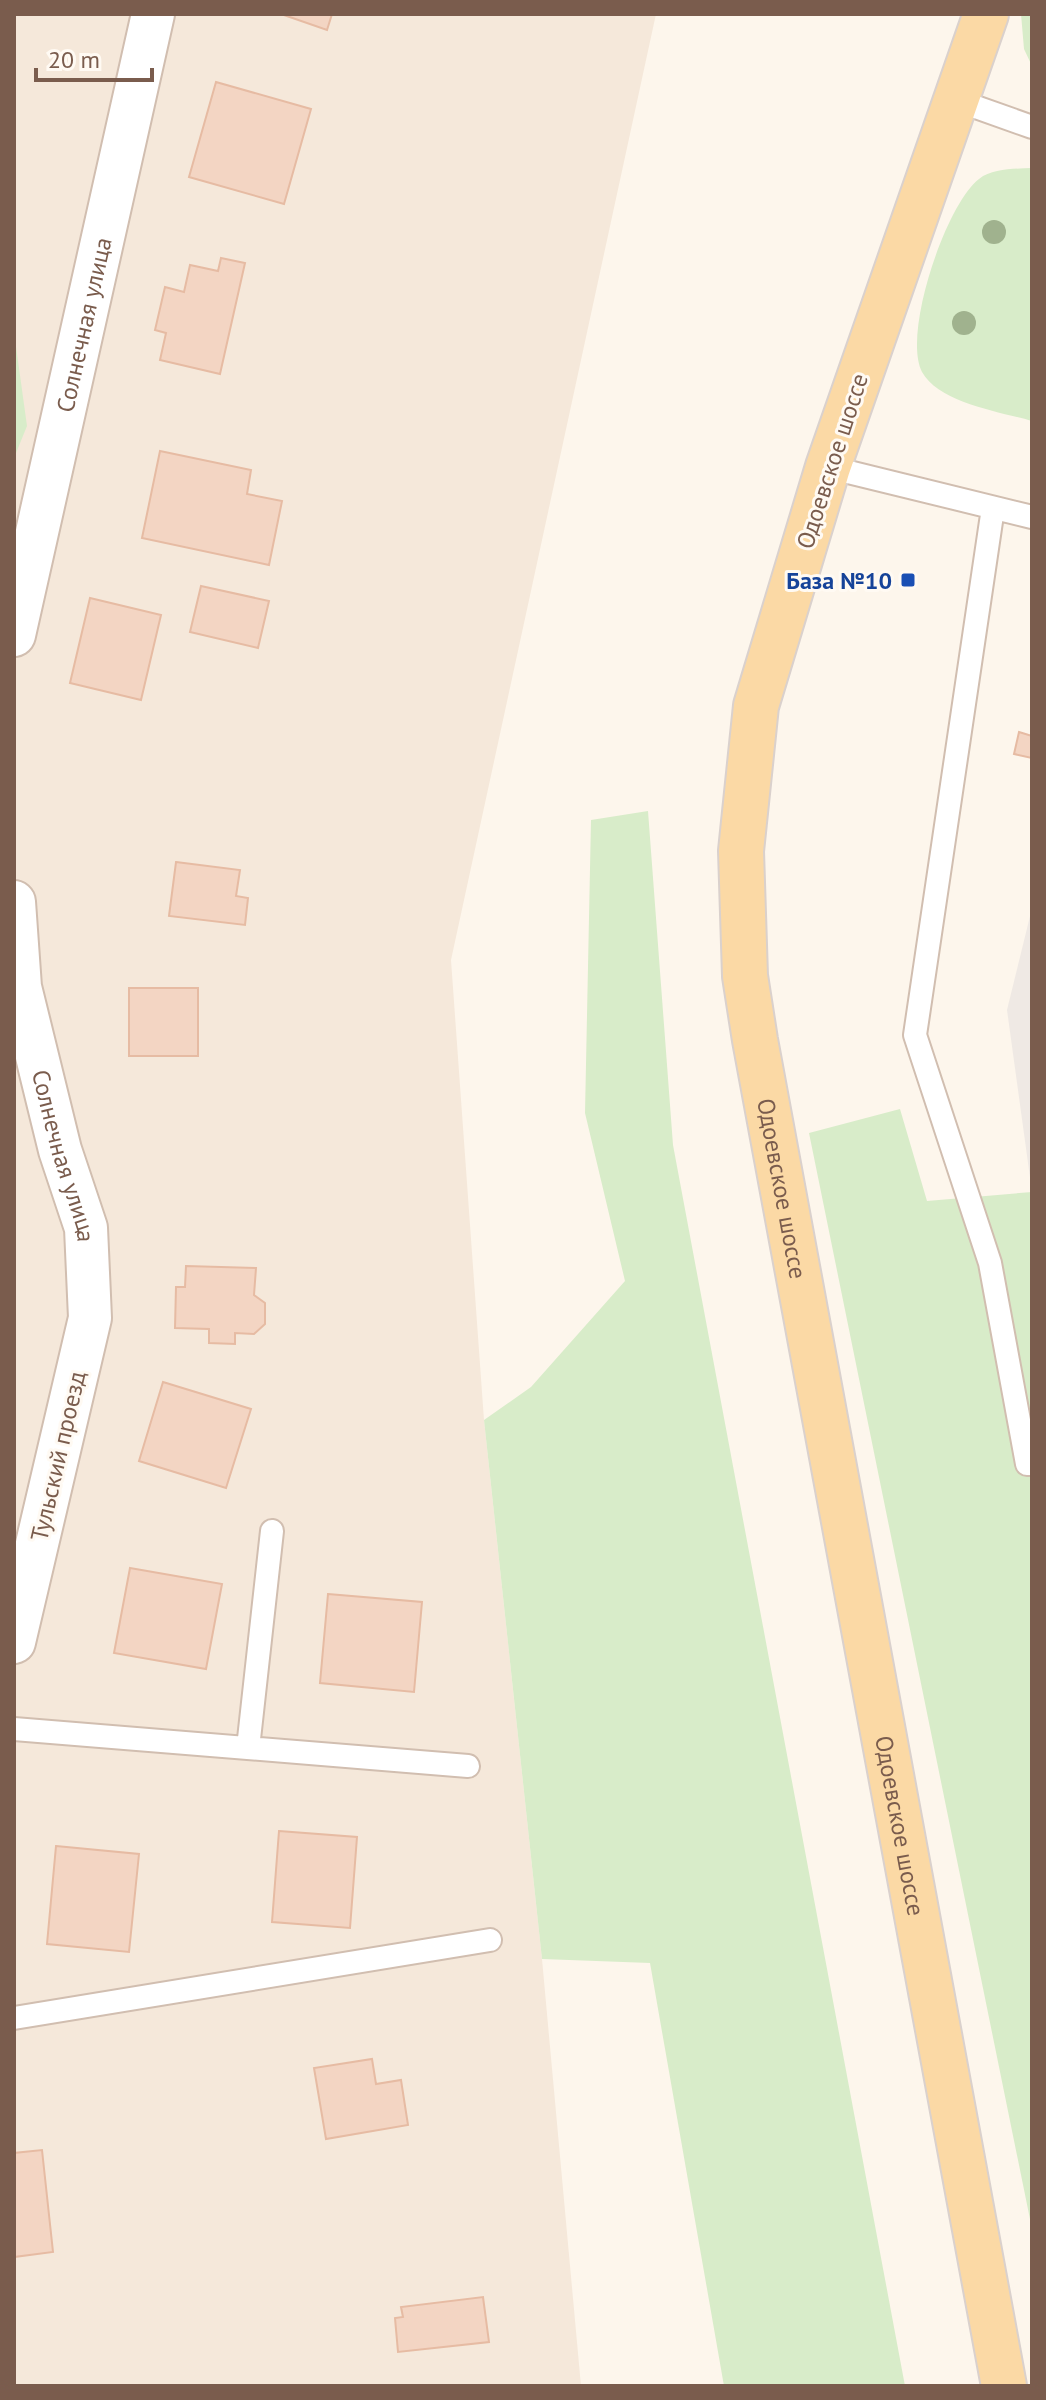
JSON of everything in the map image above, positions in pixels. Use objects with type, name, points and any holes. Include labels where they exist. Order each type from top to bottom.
[{"type":"main road","name":"Одоевское шоссе","points":[[986,14],[828,467],[756,706],[741,851],[745,976],[1004,2386]]},
{"type":"street","name":"Солнечная улица","points":[[14,635],[153,14]]},
{"type":"street","name":"Солнечная улица","points":[[14,902],[20,987],[60,1150],[86,1228],[90,1318]]},
{"type":"street","name":"Тульский проезд","points":[[14,1642],[90,1318]]},
{"type":"lane","points":[[956,100],[1032,127]]},
{"type":"lane","points":[[828,467],[1032,517]]},
{"type":"lane","points":[[993,508],[915,1035],[990,1263],[1027,1464],[1032,1464]]},
{"type":"lane","points":[[248,1748],[272,1531]]},
{"type":"lane","points":[[14,1729],[468,1766]]},
{"type":"lane","points":[[14,2018],[490,1940]]},
{"type":"shaded area","points":[[14,14],[656,14],[451,960],[484,1420],[542,1959],[581,2386],[14,2386]]},
{"type":"shaded area","points":[[1032,908],[1032,1192],[1007,1010]]},
{"type":"green space","points":[[1021,14],[1032,14],[1032,66],[1024,49]]},
{"type":"green space","points":[[1032,168],[1032,421],[972,405],[942,391],[930,383],[922,372],[917,354],[923,301],[941,241],[953,214],[979,179],[1004,170]]},
{"type":"green space","points":[[14,332],[27,426],[14,458]]},
{"type":"green space","points":[[648,811],[673,1145],[905,2386],[724,2386],[650,1963],[542,1959],[484,1420],[531,1387],[625,1281],[585,1113],[591,820]]},
{"type":"green space","points":[[900,1109],[927,1201],[1032,1192],[1032,2229],[809,1133]]},
{"type":"building","points":[[281,14],[332,14],[327,30]]},
{"type":"building","points":[[216,82],[311,109],[284,204],[189,177]]},
{"type":"building","points":[[221,258],[245,263],[220,374],[160,360],[166,333],[155,330],[165,287],[184,292],[190,265],[218,271]]},
{"type":"building","points":[[160,451],[251,470],[247,494],[282,501],[269,565],[142,538]]},
{"type":"building","points":[[201,586],[269,601],[258,648],[190,632]]},
{"type":"building","points":[[90,598],[161,615],[141,700],[70,683]]},
{"type":"building","points":[[1019,732],[1032,736],[1032,758],[1014,754]]},
{"type":"building","points":[[176,862],[240,870],[236,896],[248,898],[245,925],[169,916]]},
{"type":"building","points":[[129,988],[198,988],[198,1056],[129,1056]]},
{"type":"building","points":[[186,1266],[256,1268],[254,1295],[265,1303],[265,1324],[254,1334],[235,1333],[235,1344],[209,1343],[209,1329],[175,1328],[176,1287],[185,1287]]},
{"type":"building","points":[[163,1382],[251,1409],[226,1488],[139,1461]]},
{"type":"building","points":[[130,1568],[222,1584],[206,1669],[114,1653]]},
{"type":"building","points":[[328,1594],[422,1602],[414,1692],[320,1683]]},
{"type":"building","points":[[279,1831],[357,1837],[350,1928],[272,1922]]},
{"type":"building","points":[[56,1846],[139,1854],[129,1952],[47,1944]]},
{"type":"building","points":[[372,2059],[376,2084],[401,2080],[408,2125],[326,2139],[314,2068]]},
{"type":"building","points":[[42,2150],[53,2252],[14,2257],[14,2153]]},
{"type":"building","points":[[483,2297],[489,2342],[398,2352],[395,2318],[403,2317],[401,2307]]},
{"type":"place","name":"База №10","points":[[908,580]]}]
